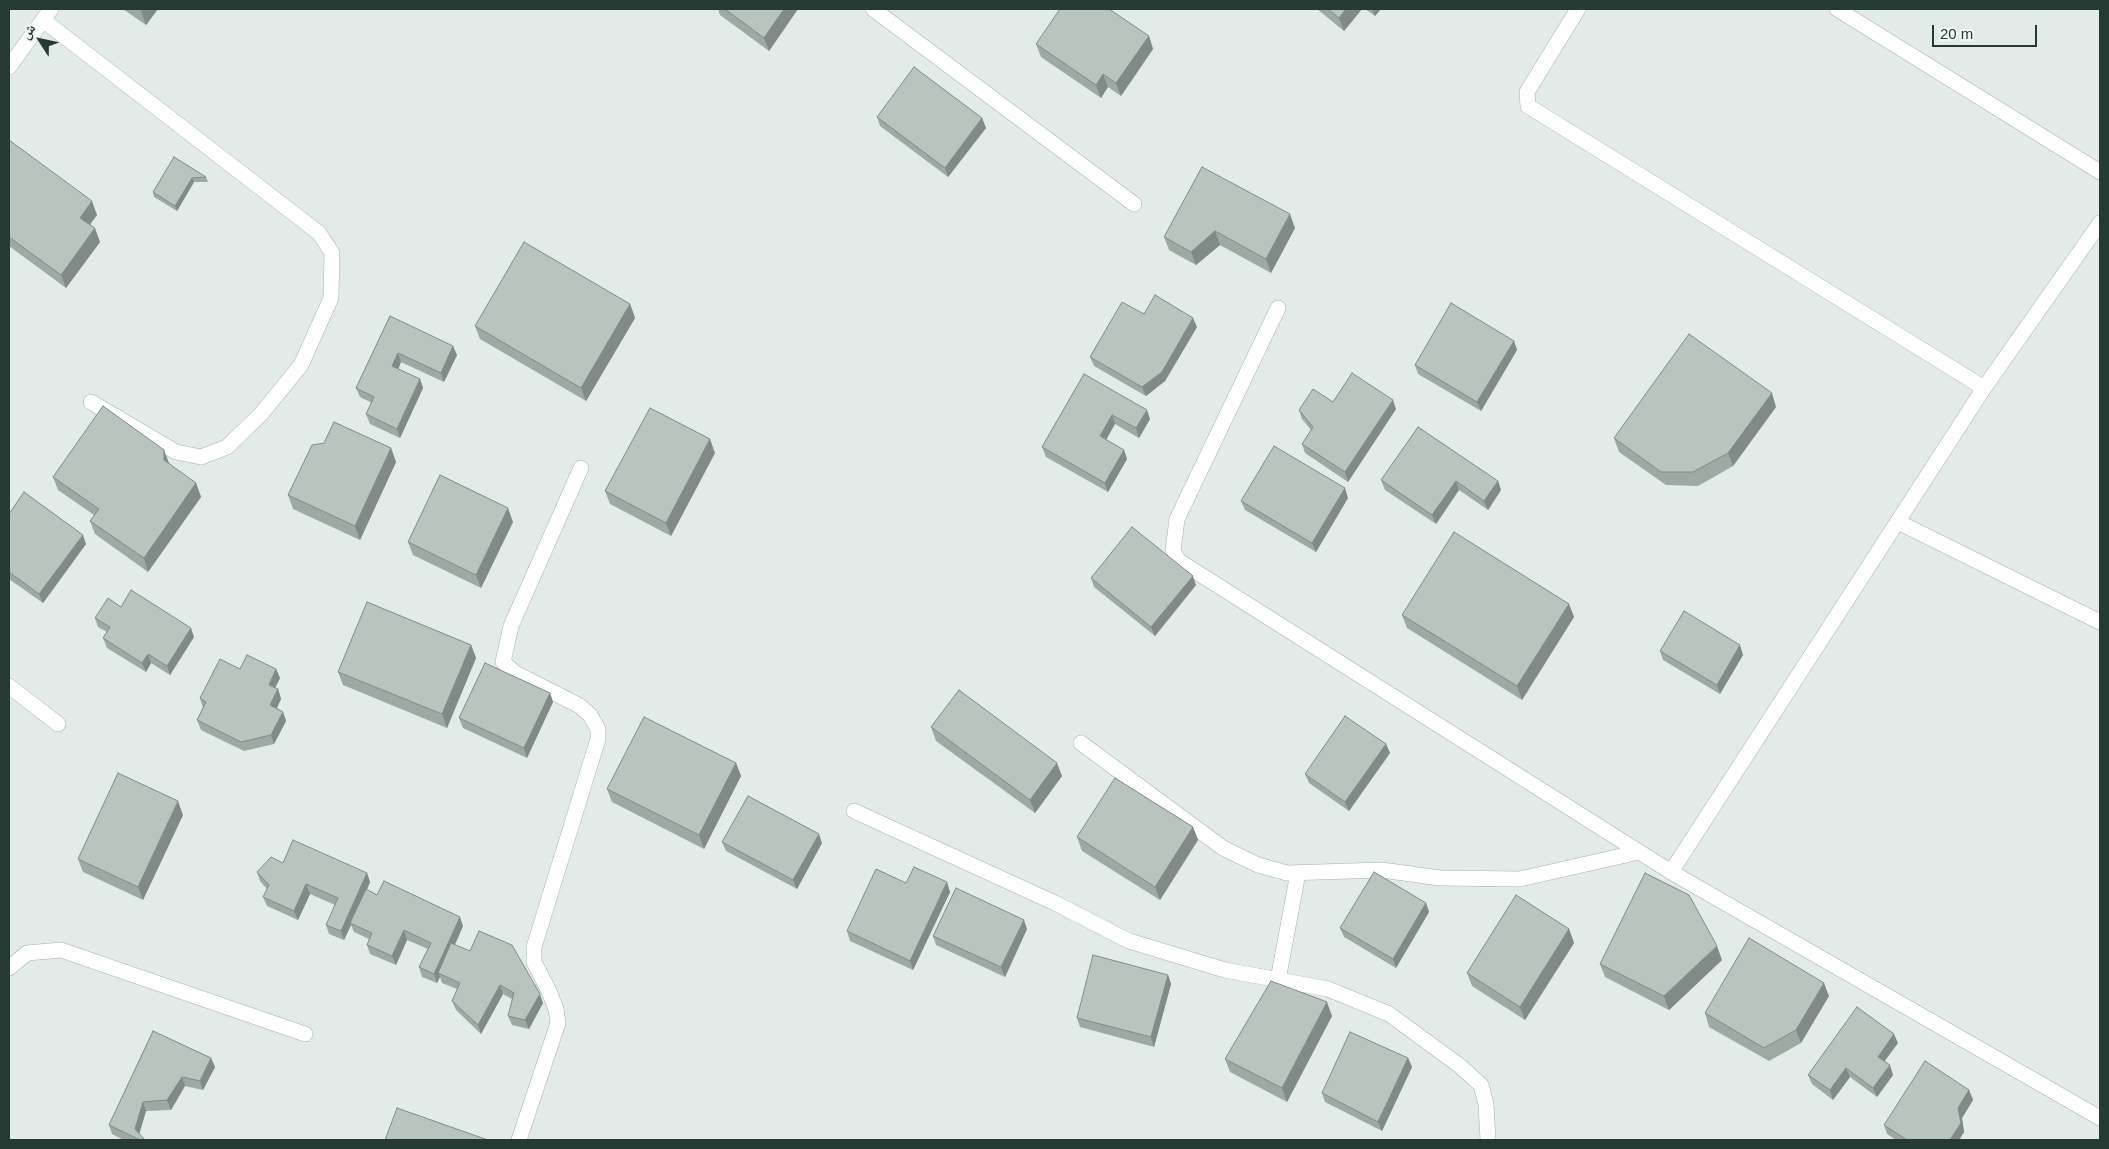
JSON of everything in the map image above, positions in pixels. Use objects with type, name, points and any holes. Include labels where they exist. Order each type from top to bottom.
[{"type":"street","points":[[873,9],[1134,204]]},
{"type":"street","points":[[1578,9],[1527,92],[1528,106],[1984,388]]},
{"type":"street","points":[[1837,9],[2100,172]]},
{"type":"street","points":[[9,67],[47,14],[319,234],[332,253],[331,298],[301,365],[261,414],[227,447],[201,457],[176,452],[91,402]]},
{"type":"street","points":[[1671,872],[1984,388],[2100,224]]},
{"type":"street","points":[[1278,308],[1177,519],[1173,552],[1179,561],[1671,872],[2100,1118]]},
{"type":"street","points":[[519,1140],[558,1023],[556,1009],[549,991],[534,962],[534,947],[598,739],[598,729],[590,715],[580,706],[515,673],[503,662],[511,626],[581,468]]},
{"type":"street","points":[[1898,522],[2100,622]]},
{"type":"street","points":[[9,686],[58,724]]},
{"type":"street","points":[[1081,743],[1224,848],[1258,865],[1287,874],[1382,870],[1440,878],[1520,879],[1639,852]]},
{"type":"street","points":[[854,811],[1055,903],[1129,940],[1225,970],[1328,989],[1389,1014],[1460,1066],[1481,1085],[1486,1104],[1488,1140]]},
{"type":"street","points":[[1278,980],[1298,873]]},
{"type":"street","points":[[9,968],[26,953],[61,950],[305,1034]]},
{"type":"building","points":[[725,9],[784,9],[764,38]]},
{"type":"building","points":[[1060,9],[1109,9],[1149,36],[1116,83],[1103,74],[1096,85],[1036,44]]},
{"type":"building","points":[[1328,9],[1346,9],[1339,18]]},
{"type":"building","points":[[914,67],[982,118],[945,168],[877,117]]},
{"type":"building","points":[[9,140],[92,201],[80,218],[95,228],[61,275],[9,237]]},
{"type":"building","points":[[174,157],[206,177],[192,178],[175,206],[153,192]]},
{"type":"building","points":[[1202,167],[1290,214],[1266,259],[1215,231],[1191,252],[1164,237]]},
{"type":"building","points":[[524,242],[630,304],[581,388],[475,326]]},
{"type":"building","points":[[1155,295],[1193,318],[1162,372],[1142,387],[1090,357],[1122,302],[1144,314]]},
{"type":"building","points":[[1451,303],[1514,341],[1477,402],[1415,365]]},
{"type":"building","points":[[390,316],[453,346],[441,373],[398,353],[392,366],[420,379],[397,429],[366,414],[374,397],[356,388]]},
{"type":"building","points":[[1689,334],[1772,393],[1728,453],[1693,472],[1661,472],[1614,438]]},
{"type":"building","points":[[1352,373],[1393,400],[1345,472],[1302,444],[1313,427],[1299,410],[1313,389],[1333,402]]},
{"type":"building","points":[[1084,374],[1147,410],[1136,428],[1112,415],[1100,436],[1124,450],[1105,483],[1042,447]]},
{"type":"building","points":[[103,406],[164,450],[164,460],[196,483],[144,558],[90,521],[99,509],[53,477]]},
{"type":"building","points":[[650,408],[710,439],[666,523],[605,491]]},
{"type":"building","points":[[334,422],[391,448],[355,526],[288,495],[312,445],[324,443]]},
{"type":"building","points":[[1418,427],[1498,481],[1484,501],[1456,481],[1432,515],[1381,480]]},
{"type":"building","points":[[1274,446],[1345,488],[1312,543],[1241,501]]},
{"type":"building","points":[[440,475],[508,508],[476,575],[408,542]]},
{"type":"building","points":[[24,492],[83,535],[39,594],[9,572],[9,514]]},
{"type":"building","points":[[1132,527],[1193,576],[1151,627],[1091,578]]},
{"type":"building","points":[[1454,532],[1569,604],[1517,686],[1402,615]]},
{"type":"building","points":[[131,590],[191,628],[167,666],[148,654],[142,663],[103,638],[110,627],[95,618],[108,598],[121,607]]},
{"type":"building","points":[[367,602],[471,645],[442,714],[338,672]]},
{"type":"building","points":[[1684,611],[1740,645],[1717,685],[1660,651]]},
{"type":"building","points":[[247,655],[276,669],[269,685],[278,689],[270,705],[283,712],[271,735],[241,742],[197,720],[206,702],[200,698],[220,659],[240,669]]},
{"type":"building","points":[[485,663],[550,693],[524,748],[459,718]]},
{"type":"building","points":[[959,690],[1057,763],[1030,800],[931,727]]},
{"type":"building","points":[[1345,716],[1386,744],[1345,802],[1305,774]]},
{"type":"building","points":[[644,717],[736,763],[699,835],[607,789]]},
{"type":"building","points":[[118,773],[178,801],[138,887],[78,859]]},
{"type":"building","points":[[1115,778],[1193,827],[1155,887],[1077,837]]},
{"type":"building","points":[[748,796],[819,834],[793,880],[722,842]]},
{"type":"building","points":[[293,840],[367,873],[341,931],[326,925],[338,898],[306,884],[294,911],[263,897],[269,885],[257,872],[271,857],[283,863]]},
{"type":"building","points":[[914,867],[947,882],[910,961],[847,931],[876,869],[906,883]]},
{"type":"building","points":[[1374,872],[1426,903],[1393,959],[1340,928]]},
{"type":"building","points":[[1645,873],[1689,895],[1717,946],[1664,996],[1600,964]]},
{"type":"building","points":[[384,881],[460,917],[434,974],[419,967],[431,943],[404,930],[392,956],[367,945],[372,933],[350,923],[366,889],[377,895]]},
{"type":"building","points":[[956,888],[1024,920],[1001,967],[933,936]]},
{"type":"building","points":[[1516,895],[1569,929],[1520,1007],[1467,973]]},
{"type":"building","points":[[479,931],[512,945],[540,994],[525,1020],[508,1016],[514,993],[500,985],[478,1025],[452,1001],[460,983],[438,973],[451,943],[470,951]]},
{"type":"building","points":[[1749,938],[1824,983],[1796,1030],[1764,1048],[1705,1013]]},
{"type":"building","points":[[1093,955],[1168,975],[1151,1037],[1077,1018]]},
{"type":"building","points":[[1271,981],[1327,1002],[1282,1088],[1225,1059]]},
{"type":"building","points":[[1857,1007],[1894,1034],[1878,1057],[1890,1065],[1873,1088],[1846,1068],[1830,1090],[1808,1075]]},
{"type":"building","points":[[153,1031],[211,1058],[200,1081],[182,1077],[167,1100],[143,1102],[135,1129],[145,1140],[140,1140],[109,1125]]},
{"type":"building","points":[[1350,1032],[1408,1058],[1378,1122],[1322,1093]]},
{"type":"building","points":[[1925,1061],[1969,1090],[1958,1108],[1961,1123],[1950,1140],[1907,1140],[1884,1125]]},
{"type":"building","points":[[397,1108],[488,1140],[385,1140]]}]
